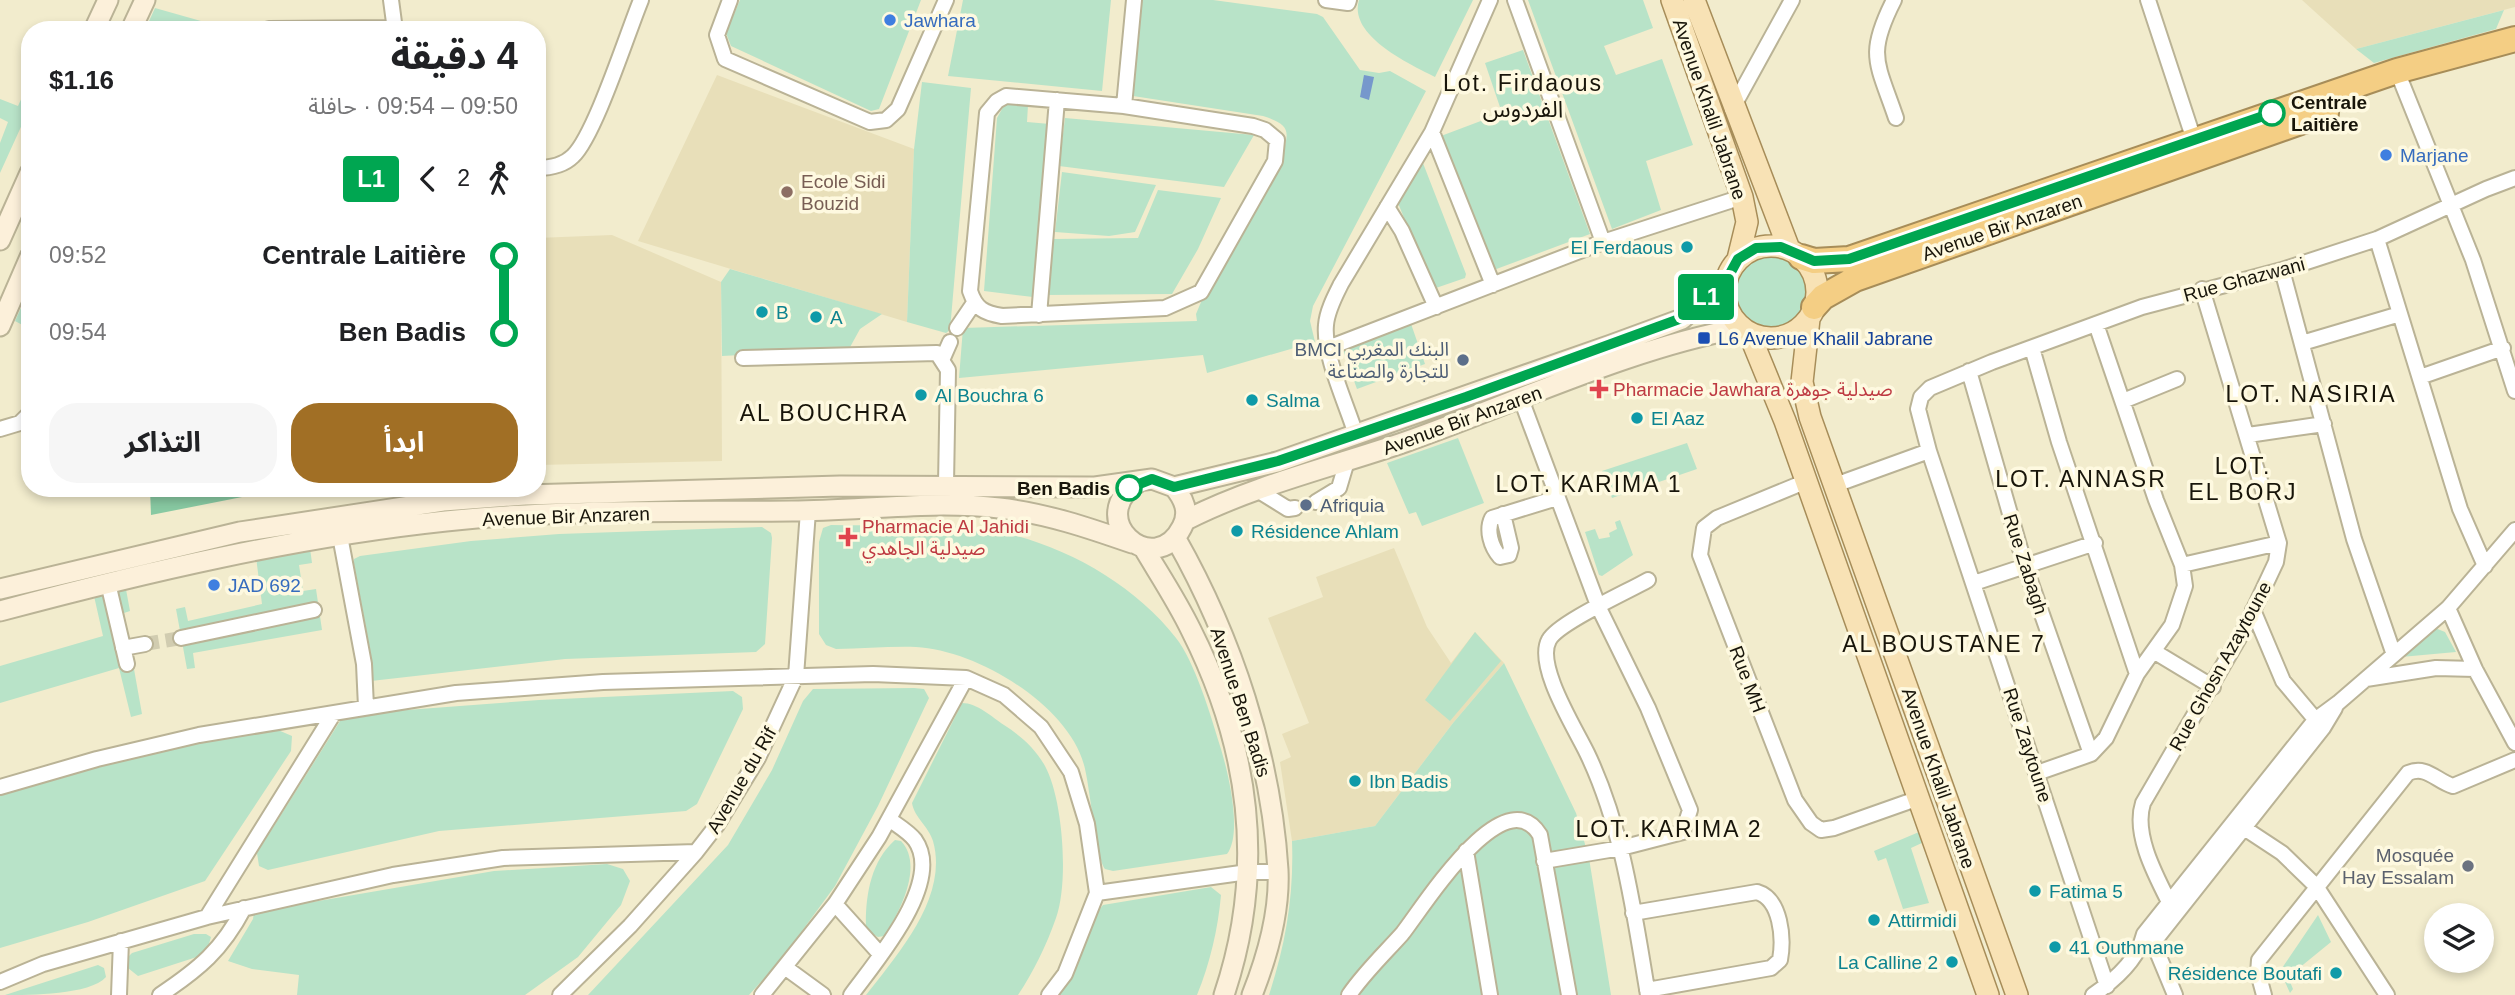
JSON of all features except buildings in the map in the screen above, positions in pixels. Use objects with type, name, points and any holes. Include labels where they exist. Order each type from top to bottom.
[{"type":"highway","name":"Avenue Bir Anzaren","points":[[1812,313],[1823,297],[1855,279],[2197,149],[2515,39]]},
{"type":"highway","name":"Avenue Bir Anzaren","points":[[2400,78],[2515,55]]},
{"type":"highway","name":"Avenue Bir Anzaren","points":[[1795,253],[1814,261],[1849,259],[2197,149]]},
{"type":"main road","points":[[98,21],[108,0]]},
{"type":"main road","points":[[135,21],[145,0]]},
{"type":"main road","name":"Avenue Khalil Jabrane","points":[[1672,0],[1742,197],[1746,222],[1738,259]]},
{"type":"main road","name":"Avenue Khalil Jabrane","points":[[1694,0],[1795,253]]},
{"type":"main road","points":[[0,240],[21,193]]},
{"type":"main road","points":[[1764,246],[1795,253],[1814,275],[1817,291],[1812,313],[1789,335],[1778,338],[1745,330],[1728,310],[1724,296],[1726,281],[1738,259],[1764,246]]},
{"type":"main road","points":[[0,326],[21,278]]},
{"type":"main road","name":"Avenue Bir Anzaren","points":[[546,494],[946,484],[1050,488],[1140,481],[1164,481],[1174,487],[1228,475],[1356,435],[1682,318],[1726,281]]},
{"type":"main road","name":"Avenue Khalil Jabrane","points":[[1812,313],[1802,382],[1810,417],[2017,995]]},
{"type":"main road","name":"Avenue Khalil Jabrane","points":[[1745,330],[1772,384],[1988,995]]},
{"type":"main road","name":"Avenue Bir Anzaren","points":[[1186,520],[1259,491],[1690,337],[1745,330]]},
{"type":"main road","points":[[1140,481],[1129,488],[1117,511],[1125,536],[1139,546],[1160,548],[1176,539],[1186,520],[1186,508],[1174,487]]},
{"type":"main road","name":"Avenue Bir Anzaren","points":[[0,589],[240,532],[443,501],[498,497]]},
{"type":"main road","name":"Avenue Bir Anzaren","points":[[0,611],[108,583],[340,536],[446,521],[523,515],[808,511],[950,505],[999,508],[1048,516],[1139,546]]},
{"type":"main road","name":"Avenue Ben Badis","points":[[1176,539],[1219,629],[1251,719],[1266,779],[1278,872],[1274,916],[1263,967],[1252,995]]},
{"type":"main road","name":"Avenue Ben Badis","points":[[1139,546],[1191,630],[1219,694],[1246,794],[1248,872],[1244,911],[1224,995]]},
{"type":"street","points":[[391,0],[394,21]]},
{"type":"street","points":[[546,166],[566,162],[575,155],[587,134],[641,0]]},
{"type":"street","points":[[730,0],[717,35],[725,58],[870,122],[886,120],[898,109],[946,0]]},
{"type":"street","points":[[1124,106],[1134,0]]},
{"type":"street","points":[[1326,0],[1348,1]]},
{"type":"street","points":[[1356,435],[1328,348],[1326,325],[1331,305],[1432,132],[1490,0]]},
{"type":"street","points":[[1515,0],[1603,242]]},
{"type":"street","points":[[1719,127],[1735,105],[1792,0]]},
{"type":"street","points":[[1894,0],[1878,33],[1875,50],[1896,118]]},
{"type":"street","points":[[2148,0],[2197,149]]},
{"type":"street","points":[[2400,78],[2503,348],[2515,391]]},
{"type":"street","points":[[1006,96],[1057,100],[1124,106],[1265,130],[1277,139],[1275,161],[1201,292],[1165,308],[1039,315],[1002,316],[984,313],[974,303],[970,291],[987,113],[997,101],[1006,96]]},
{"type":"street","points":[[1039,315],[1057,100]]},
{"type":"street","points":[[1432,132],[1493,285]]},
{"type":"street","name":"Rue Ghazwani","points":[[1969,371],[2096,324],[2202,289],[2282,270],[2377,239],[2515,178]]},
{"type":"street","points":[[1328,348],[1603,242],[1742,197]]},
{"type":"street","points":[[1387,207],[1402,231],[1436,307]]},
{"type":"street","points":[[2377,239],[2460,509],[2485,566]]},
{"type":"street","points":[[2282,270],[2354,539],[2393,652]]},
{"type":"street","points":[[2182,565],[2279,543],[2202,289]]},
{"type":"street","points":[[957,328],[974,303]]},
{"type":"street","points":[[2302,343],[2400,314]]},
{"type":"street","points":[[2037,773],[2091,754],[2106,738],[2137,674],[2155,652],[2180,605],[2185,586],[2182,565],[2156,500],[2096,324]]},
{"type":"street","points":[[943,358],[950,342]]},
{"type":"street","points":[[2032,348],[2059,442],[2137,674]]},
{"type":"street","points":[[2420,377],[2503,348]]},
{"type":"street","points":[[743,358],[937,353],[943,358],[948,370],[946,484]]},
{"type":"street","name":"Rue Zaytoune","points":[[1969,371],[1930,388],[1921,397],[1918,409],[1929,451],[2107,986]]},
{"type":"street","name":"Rue Zabagh","points":[[1969,371],[2025,566],[2091,754]]},
{"type":"street","points":[[2123,401],[2177,379]]},
{"type":"street","points":[[1521,399],[1599,608],[1648,708],[1690,810],[1689,822],[1683,832],[1621,848],[1544,861]]},
{"type":"street","points":[[0,429],[21,422]]},
{"type":"street","points":[[2248,435],[2324,424]]},
{"type":"street","points":[[1835,485],[1929,451]]},
{"type":"street","points":[[1316,502],[1339,488],[1346,461]]},
{"type":"street","name":"Rue MH","points":[[1807,481],[1717,518],[1704,528],[1700,555],[1795,800],[1811,823],[1821,830],[1834,828],[1919,798]]},
{"type":"street","points":[[1259,491],[1288,509],[1295,508]]},
{"type":"street","points":[[1503,514],[1558,498]]},
{"type":"street","name":"Avenue du Rif","points":[[560,995],[630,926],[696,852],[717,825],[758,758],[796,676],[808,511]]},
{"type":"street","points":[[2093,995],[2107,986],[2146,942],[2319,724],[2393,652],[2448,608],[2515,530]]},
{"type":"street","points":[[340,536],[364,664],[366,707]]},
{"type":"street","points":[[1974,583],[2095,543]]},
{"type":"street","name":"Rue Ghosn Azaytoune","points":[[2172,909],[2141,832],[2138,817],[2143,803],[2213,687],[2253,610],[2276,562],[2279,543]]},
{"type":"street","points":[[1633,913],[1757,892],[1768,895],[1775,905],[1782,948],[1780,960],[1771,968],[1648,993],[1633,913],[1621,848],[1600,779],[1549,674],[1544,655],[1549,640],[1563,624],[1599,608],[1648,580]]},
{"type":"street","points":[[108,583],[127,664]]},
{"type":"street","points":[[2448,608],[2475,669],[2515,743]]},
{"type":"street","points":[[181,638],[314,610]]},
{"type":"street","points":[[2253,610],[2283,681],[2319,724]]},
{"type":"street","points":[[123,648],[145,645]]},
{"type":"street","points":[[2155,652],[2213,687]]},
{"type":"street","points":[[2362,680],[2436,668],[2475,669]]},
{"type":"street","points":[[0,787],[97,759],[199,735],[456,693],[603,682],[796,676],[873,674],[966,678],[1004,695],[1041,727],[1071,772],[1087,824],[1097,893],[1065,974],[1049,995]]},
{"type":"street","points":[[762,995],[835,904],[889,819],[966,678]]},
{"type":"street","points":[[207,916],[334,713]]},
{"type":"street","points":[[2264,995],[2258,973],[2259,960],[2408,773],[2417,769],[2426,771],[2453,786],[2515,760]]},
{"type":"street","points":[[851,995],[904,919],[917,894],[921,872],[920,850],[914,838],[889,819]]},
{"type":"street","points":[[1349,995],[1466,851],[1493,828],[1507,821],[1524,822],[1536,827],[1540,835],[1569,995]]},
{"type":"street","points":[[2239,824],[2282,853],[2316,886],[2387,995]]},
{"type":"street","points":[[1466,851],[1490,995]]},
{"type":"street","points":[[0,982],[43,964],[207,916],[393,875],[503,858],[696,852]]},
{"type":"street","points":[[1097,893],[1248,872],[1278,872]]},
{"type":"street","points":[[835,904],[880,954]]},
{"type":"street","points":[[160,995],[207,962],[230,934],[244,908]]},
{"type":"street","points":[[119,995],[121,941]]},
{"type":"street","points":[[2146,942],[2175,995]]},
{"type":"street","points":[[786,968],[823,995]]},
{"type":"shaded area","name":"Centrale Laitière","points":[[2302,0],[2515,0],[2515,7],[2356,49]]},
{"type":"shaded area","name":"Ecole Sidi Bouzid","points":[[717,75],[914,149],[907,322],[638,241]]},
{"type":"shaded area","points":[[612,235],[721,282],[722,461],[546,465],[546,238]]},
{"type":"shaded area","points":[[1394,548],[1427,627],[1451,663],[1475,632],[1504,663],[1453,723],[1375,826],[1292,841],[1280,762],[1291,757],[1282,734],[1309,723],[1268,618],[1323,597],[1316,577]]},
{"type":"green space","points":[[740,0],[921,0],[879,109],[871,111],[731,46],[726,33]]},
{"type":"green space","points":[[963,0],[1111,0],[1102,91],[948,76]]},
{"type":"green space","points":[[1138,0],[1213,0],[1317,14],[1323,17],[1360,70],[1379,73],[1390,71],[1426,91],[1313,306],[1310,321],[1315,342],[1207,373],[1203,355],[959,378],[963,328],[1197,321],[1196,314],[1204,295],[1281,158],[1286,130],[1272,119],[1133,96],[1131,90]]},
{"type":"green space","points":[[1359,0],[1473,0],[1435,77],[1397,56],[1372,37],[1358,13]]},
{"type":"green space","points":[[1528,0],[1643,0],[1653,28],[1604,46],[1616,75],[1662,59],[1693,145],[1646,161],[1661,210],[1612,229]]},
{"type":"green space","points":[[155,8],[201,21],[149,21]]},
{"type":"green space","points":[[2504,10],[2496,29],[2374,63],[2356,49]]},
{"type":"green space","points":[[1523,50],[1590,234],[1491,271],[1441,136],[1502,113],[1485,63]]},
{"type":"green space","points":[[922,82],[971,88],[950,330],[946,333],[907,322],[914,149]]},
{"type":"green space","points":[[0,99],[18,106],[21,100],[21,127],[0,173],[0,143],[8,122],[0,118]]},
{"type":"green space","points":[[1006,102],[1028,105],[1027,122],[1050,124],[1033,297],[984,291],[997,118]]},
{"type":"green space","points":[[1065,118],[1254,135],[1224,187],[1059,166]]},
{"type":"green space","points":[[1421,158],[1466,274],[1465,278],[1433,289],[1398,203]]},
{"type":"green space","points":[[1062,172],[1156,185],[1135,232],[1109,236],[1055,232]]},
{"type":"green space","points":[[1158,190],[1221,198],[1198,249],[1172,294],[1046,295],[1054,239],[1138,238]]},
{"type":"green space","points":[[1770,253],[1785,256],[1797,264],[1805,276],[1808,291],[1805,306],[1797,318],[1785,326],[1770,329],[1755,326],[1743,318],[1735,306],[1732,291],[1735,276],[1743,264],[1755,256]]},
{"type":"green space","points":[[730,269],[882,314],[860,329],[849,349],[722,356],[721,282]]},
{"type":"green space","points":[[21,308],[21,324],[15,321]]},
{"type":"green space","points":[[1410,321],[1425,364],[1357,389],[1342,348]]},
{"type":"green space","points":[[1458,438],[1484,503],[1422,526],[1416,512],[1409,514],[1387,463]]},
{"type":"green space","points":[[1687,443],[1697,469],[1612,498],[1602,471]]},
{"type":"green space","points":[[150,497],[242,497],[151,515]]},
{"type":"green space","points":[[1620,520],[1633,555],[1602,576],[1599,575],[1585,532],[1595,529],[1599,539],[1610,537],[1609,533],[1617,529],[1615,522]]},
{"type":"green space","points":[[831,525],[947,526],[993,531],[1023,538],[1081,561],[1133,595],[1176,638],[1190,661],[1202,690],[1230,786],[1234,832],[1227,854],[1113,871],[1105,869],[1099,851],[1084,765],[1075,743],[1060,722],[1040,702],[992,670],[940,650],[916,647],[836,649],[826,645],[819,634],[819,542],[823,528]]},
{"type":"green space","points":[[762,527],[771,533],[772,538],[765,644],[756,652],[565,659],[371,681],[372,661],[354,564],[354,559],[360,556],[471,541],[559,534]]},
{"type":"green space","points":[[310,548],[312,563],[299,565],[303,591],[316,589],[322,630],[193,653],[195,668],[187,669],[176,609],[185,607],[188,621],[262,604],[256,557]]},
{"type":"green space","points":[[125,584],[130,611],[124,613],[142,714],[131,717],[119,668],[0,703],[0,666],[103,636],[94,596]]},
{"type":"green space","points":[[2435,628],[2445,632],[2456,652],[2401,657]]},
{"type":"green space","points":[[1475,632],[1501,661],[1450,721],[1425,700]]},
{"type":"green space","points":[[1504,663],[1576,813],[1589,858],[1611,995],[1269,995],[1288,919],[1292,841],[1375,826],[1453,723]]},
{"type":"green space","points":[[914,688],[924,689],[929,698],[878,806],[835,886],[780,961],[749,995],[588,995],[728,845],[772,770],[803,701],[813,689]]},
{"type":"green space","points":[[733,691],[742,697],[743,709],[697,804],[686,811],[439,831],[268,870],[259,866],[257,853],[342,718],[353,714],[539,700]]},
{"type":"green space","points":[[962,703],[979,708],[1016,734],[1032,748],[1045,766],[1056,799],[1062,841],[1062,884],[1056,918],[1039,958],[1018,995],[866,995],[917,924],[934,883],[936,862],[933,841],[912,803]]},
{"type":"green space","points":[[278,730],[292,736],[291,751],[205,881],[88,922],[0,948],[0,795],[138,757]]},
{"type":"green space","points":[[1919,832],[1924,842],[1911,848],[1929,903],[1903,909],[1886,858],[1878,861],[1874,851]]},
{"type":"green space","points":[[895,840],[901,841],[908,851],[910,875],[897,914],[884,936],[878,937],[866,930],[868,893],[880,859]]},
{"type":"green space","points":[[607,864],[623,869],[630,881],[621,905],[578,957],[525,995],[297,995],[299,975],[252,969],[228,961],[253,919],[254,912],[494,871]]},
{"type":"green space","points":[[1211,887],[1221,895],[1220,908],[1210,958],[1197,995],[1057,995],[1077,965],[1095,915],[1103,905]]},
{"type":"green space","points":[[2318,915],[2331,942],[2288,977],[2293,989],[2290,993],[2280,971]]},
{"type":"green space","points":[[194,934],[211,937],[206,954],[138,976],[128,968],[128,957],[132,953]]},
{"type":"green space","points":[[98,965],[104,968],[106,977],[87,987],[59,993],[5,995]]},
{"type":"water","points":[[1364,75],[1374,77],[1369,100],[1360,97]]},
{"type":"tunnel","points":[[145,644],[181,638]]},
{"type":"bus line","name":"L1","points":[[1129,488],[1140,481],[1152,479],[1164,481],[1174,487],[1197,483],[1278,461],[1400,421],[1682,318],[1726,281],[1731,267],[1738,259],[1756,248],[1781,247],[1814,261],[1849,259],[2272,113]]},
{"type":"place","name":"Jawhara","points":[[890,20]]},
{"type":"place","name":"Centrale Laitière","points":[[2272,113]]},
{"type":"place","name":"Marjane","points":[[2386,155]]},
{"type":"place","name":"Ecole Sidi Bouzid","points":[[787,192]]},
{"type":"place","name":"El Ferdaous","points":[[1687,247]]},
{"type":"place","name":"B","points":[[762,312]]},
{"type":"place","name":"A","points":[[816,317]]},
{"type":"place","name":"L6 Avenue Khalil Jabrane","points":[[1704,338]]},
{"type":"place","name":"BMCI البنك المغربي للتجارة والصناعة","points":[[1463,360]]},
{"type":"place","name":"Pharmacie Jawhara صيدلية جوهرة","points":[[1599,389]]},
{"type":"place","name":"Al Bouchra 6","points":[[921,395]]},
{"type":"place","name":"Salma","points":[[1252,400]]},
{"type":"place","name":"El Aaz","points":[[1637,418]]},
{"type":"place","name":"Ben Badis","points":[[1129,488]]},
{"type":"place","name":"Afriquia","points":[[1306,505]]},
{"type":"place","name":"Résidence Ahlam","points":[[1237,531]]},
{"type":"place","name":"Pharmacie Al Jahidi صيدلية الجاهدي","points":[[848,537]]},
{"type":"place","name":"JAD 692","points":[[214,585]]},
{"type":"place","name":"Ibn Badis","points":[[1355,781]]},
{"type":"place","name":"Mosquée Hay Essalam","points":[[2468,866]]},
{"type":"place","name":"Fatima 5","points":[[2035,891]]},
{"type":"place","name":"Attirmidi","points":[[1874,920]]},
{"type":"place","name":"41 Outhmane","points":[[2055,947]]},
{"type":"place","name":"La Calline 2","points":[[1952,962]]},
{"type":"place","name":"Résidence Boutafi","points":[[2336,973]]},
{"type":"district","name":"Lot. Firdaous الفردوس","points":[[1523,96]]},
{"type":"district","name":"LOT. NASIRIA","points":[[2311,394]]},
{"type":"district","name":"AL BOUCHRA","points":[[824,413]]},
{"type":"district","name":"LOT. ANNASR","points":[[2081,479]]},
{"type":"district","name":"LOT. EL BORJ","points":[[2243,479]]},
{"type":"district","name":"LOT. KARIMA 1","points":[[1589,484]]},
{"type":"district","name":"AL BOUSTANE 7","points":[[1944,644]]},
{"type":"district","name":"LOT. KARIMA 2","points":[[1669,829]]}]
